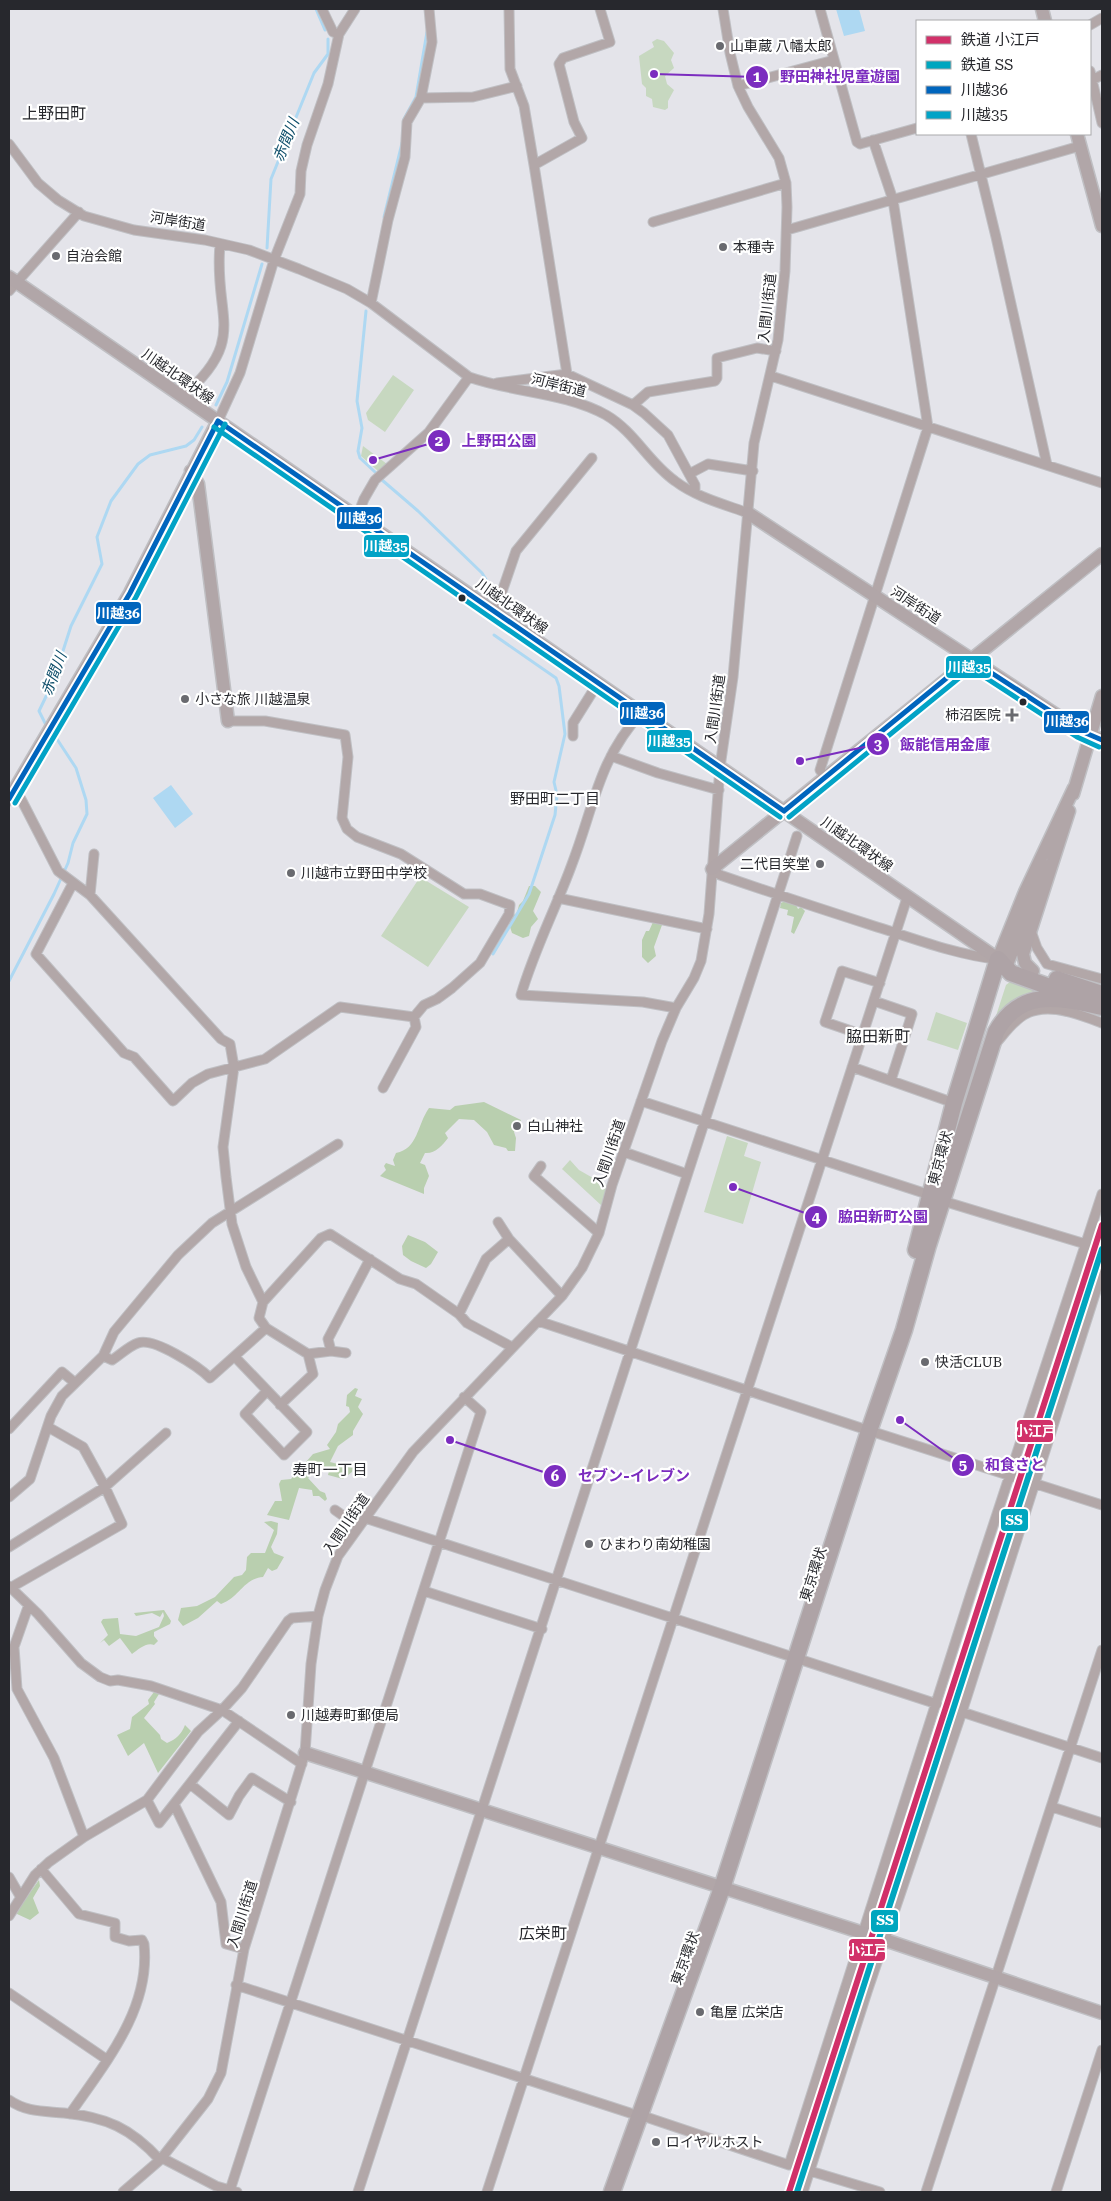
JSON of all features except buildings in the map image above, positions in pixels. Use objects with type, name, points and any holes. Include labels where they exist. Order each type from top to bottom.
[{"type":"highway","points":[[1004,963],[1102,994]]},
{"type":"highway","points":[[1004,963],[1019,977],[1102,1006]]},
{"type":"highway","name":"東京環状","points":[[928,1245],[954,1103],[1004,963]]},
{"type":"highway","name":"東京環状","points":[[865,1430],[904,1330],[928,1245],[952,1142],[1004,963]]},
{"type":"highway","name":"東京環状","points":[[612,2192],[635,2114],[717,1886],[792,1656],[865,1430],[911,1267],[990,1050],[1001,1024],[1014,1011],[1030,1002],[1039,999],[1063,998],[1102,1006]]},
{"type":"highway","name":"東京環状","points":[[601,2192],[635,2114]]},
{"type":"street","points":[[322,9],[333,32],[339,34]]},
{"type":"street","points":[[263,1302],[246,1267],[232,1224],[223,1147],[234,1067],[230,1044],[221,1039],[90,895],[58,871],[21,800],[11,795],[130,593],[218,421],[240,373],[274,260],[300,194],[301,171],[307,146],[328,84],[339,34],[355,9]]},
{"type":"street","points":[[371,304],[388,220],[405,157],[407,122],[421,98],[432,42],[429,9]]},
{"type":"street","points":[[509,9],[510,69],[524,106],[567,374]]},
{"type":"street","points":[[534,165],[582,138],[574,122],[559,64],[563,58],[610,42],[600,9]]},
{"type":"street","name":"入間川街道","points":[[123,2192],[161,2159],[208,2099],[221,2073],[236,1984],[244,1950],[304,1759],[311,1664],[318,1616],[329,1578],[338,1556],[413,1452],[562,1296],[582,1268],[599,1232],[611,1188],[676,1008],[697,971],[707,929],[720,767],[733,677],[753,471],[754,443],[776,351],[782,306],[787,230],[786,183],[779,158],[748,107],[738,86],[730,53],[723,9]]},
{"type":"street","points":[[820,9],[857,142],[860,144],[916,128]]},
{"type":"street","points":[[1091,24],[1102,18]]},
{"type":"street","points":[[738,86],[834,60]]},
{"type":"street","points":[[1102,75],[1091,77],[1102,123]]},
{"type":"street","points":[[421,98],[466,98],[517,86]]},
{"type":"street","points":[[971,135],[982,174],[1047,465]]},
{"type":"street","points":[[825,777],[820,770],[928,427],[893,200],[873,140]]},
{"type":"street","points":[[787,230],[982,174],[1078,140],[1102,226]]},
{"type":"street","name":"河岸街道","points":[[9,144],[38,183],[58,200],[100,222],[134,230],[205,240],[220,245],[249,250],[346,289],[371,304],[469,377],[489,384],[583,404],[604,414],[633,436],[674,481],[694,492],[748,513],[1089,736],[1102,740]]},
{"type":"street","points":[[653,222],[786,183]]},
{"type":"street","points":[[12,284],[79,212]]},
{"type":"street","points":[[182,397],[200,382],[210,368],[219,354],[225,336],[218,267],[220,245]]},
{"type":"street","name":"川越北環状線","points":[[12,284],[218,421],[784,811],[907,898],[1004,963]]},
{"type":"street","points":[[633,405],[648,392],[715,381],[717,378],[717,358],[757,348],[776,351]]},
{"type":"street","points":[[489,384],[567,374],[633,405],[668,434],[695,485],[694,492]]},
{"type":"street","points":[[771,376],[1102,483]]},
{"type":"street","points":[[357,517],[364,498],[375,480],[429,432],[469,377]]},
{"type":"street","points":[[495,612],[516,551],[592,458]]},
{"type":"street","points":[[689,474],[708,464],[753,471]]},
{"type":"street","points":[[191,471],[198,484],[228,721],[265,721],[345,735],[348,756],[342,818],[347,829],[357,837],[401,854],[464,894],[480,894],[510,905],[509,914],[480,963],[452,988],[437,999],[424,1005],[414,1017]]},
{"type":"street","points":[[1004,963],[966,955],[777,895],[720,874],[712,869],[1102,554]]},
{"type":"street","points":[[573,736],[573,723],[598,683]]},
{"type":"street","points":[[1034,971],[1023,958],[1071,806],[1074,788],[1102,696]]},
{"type":"street","points":[[641,713],[624,733],[601,774],[572,864],[532,960],[521,995],[643,1002],[676,1008]]},
{"type":"street","points":[[611,756],[719,790]]},
{"type":"street","points":[[1004,963],[1025,892],[1074,788]]},
{"type":"street","points":[[1004,963],[1071,806]]},
{"type":"street","points":[[358,2192],[542,1629],[777,895],[798,836]]},
{"type":"street","points":[[90,895],[94,854]]},
{"type":"street","points":[[69,881],[36,954],[124,1053],[134,1057],[173,1101],[192,1083],[208,1074],[265,1058],[340,1007],[414,1017]]},
{"type":"street","points":[[558,898],[707,929]]},
{"type":"street","points":[[486,2192],[907,898]]},
{"type":"street","points":[[1031,931],[1037,948],[1047,964],[1102,979]]},
{"type":"street","points":[[863,1035],[825,1023],[827,1013],[842,972],[880,983]]},
{"type":"street","points":[[874,1001],[912,1014],[891,1080]]},
{"type":"street","points":[[990,1050],[1015,1021],[1028,1013],[1040,1009],[1055,1009],[1102,1023]]},
{"type":"street","points":[[383,1088],[416,1027],[414,1017]]},
{"type":"street","points":[[852,1067],[954,1103]]},
{"type":"street","points":[[641,1101],[937,1198],[1102,1249]]},
{"type":"street","points":[[9,1498],[30,1479],[48,1427],[62,1396],[74,1382],[103,1356],[114,1332],[161,1274],[212,1223],[338,1144]]},
{"type":"street","points":[[624,1152],[687,1174]]},
{"type":"street","points":[[541,1166],[534,1176],[599,1232]]},
{"type":"street","points":[[236,1984],[789,2165],[1102,1194]]},
{"type":"street","points":[[498,1222],[509,1239],[562,1296]]},
{"type":"street","points":[[346,1353],[308,1354],[266,1328],[258,1318],[263,1302],[321,1238],[330,1234],[400,1279],[416,1284],[459,1314],[467,1322],[512,1347]]},
{"type":"street","points":[[459,1314],[486,1259],[509,1239]]},
{"type":"street","points":[[331,1352],[328,1339],[370,1259]]},
{"type":"street","points":[[803,2192],[962,1712],[1102,1272]]},
{"type":"street","points":[[538,1321],[865,1430],[1102,1505]]},
{"type":"street","points":[[103,1356],[112,1360],[138,1343],[148,1342],[197,1365],[210,1378],[266,1328]]},
{"type":"street","points":[[280,1404],[313,1374],[308,1354]]},
{"type":"street","points":[[235,1357],[307,1432],[284,1455],[244,1414],[267,1391]]},
{"type":"street","points":[[9,1429],[62,1372],[74,1382]]},
{"type":"street","points":[[9,2100],[31,2110],[106,2120],[121,2127],[140,2140],[161,2159],[216,2186],[234,2191],[291,2003],[481,1412],[464,1397]]},
{"type":"street","points":[[48,1427],[83,1447],[105,1487],[122,1524],[10,1587],[28,1607],[38,1614],[81,1663],[100,1677],[110,1681],[118,1680],[151,1686],[222,1710],[304,1759],[366,1771],[885,1940],[1102,2014]]},
{"type":"street","points":[[9,1547],[105,1487],[166,1433]]},
{"type":"street","points":[[335,1510],[359,1527]]},
{"type":"street","points":[[365,1518],[937,1704]]},
{"type":"street","points":[[424,1591],[542,1629]]},
{"type":"street","points":[[28,1607],[14,1647],[13,1690],[54,1758],[84,1837]]},
{"type":"street","points":[[9,1916],[20,1896],[41,1869],[84,1837],[147,1800],[198,1732],[222,1710],[266,1656],[288,1621],[292,1618],[318,1616]]},
{"type":"street","points":[[926,2192],[1102,1650]]},
{"type":"street","points":[[962,1712],[1102,1758]]},
{"type":"street","points":[[147,1800],[159,1823],[239,1721]]},
{"type":"street","points":[[190,1784],[229,1815],[238,1796],[252,1778],[291,1802]]},
{"type":"street","points":[[174,1804],[221,1902],[226,1944],[244,1950]]},
{"type":"street","points":[[1052,1807],[1102,1823]]},
{"type":"street","points":[[41,1869],[80,1914],[115,1922],[115,1936],[129,1941],[142,1940],[144,1944],[144,1981],[133,2018],[70,2114]]},
{"type":"street","points":[[9,1877],[12,1888],[20,1896]]},
{"type":"street","points":[[9,1993],[106,2060]]},
{"type":"street","points":[[1056,2192],[1102,2050]]},
{"type":"street","points":[[810,2170],[880,2192]]},
{"type":"green space","points":[[657,39],[664,41],[674,53],[671,60],[674,68],[665,76],[667,84],[674,90],[668,101],[668,108],[665,110],[653,107],[652,99],[646,96],[646,88],[642,84],[639,56],[654,47],[652,42]]},
{"type":"green space","points":[[393,375],[414,390],[385,432],[368,420],[366,413]]},
{"type":"green space","points":[[363,446],[387,464],[378,471],[361,456]]},
{"type":"green space","points":[[420,877],[469,907],[428,967],[381,936]]},
{"type":"green space","points":[[529,886],[535,886],[541,892],[533,911],[538,919],[531,927],[529,936],[523,938],[512,933],[509,924],[512,916],[517,913]]},
{"type":"green space","points":[[785,901],[796,905],[798,909],[801,907],[805,911],[794,934],[791,932],[794,917],[787,915],[788,910],[780,908],[781,903]]},
{"type":"green space","points":[[653,922],[662,925],[654,947],[656,956],[648,963],[642,957],[642,940]]},
{"type":"green space","points":[[1011,981],[1037,992],[995,1019],[1006,985]]},
{"type":"green space","points":[[936,1012],[967,1023],[958,1050],[927,1040]]},
{"type":"green space","points":[[484,1102],[521,1120],[514,1132],[516,1138],[515,1151],[508,1151],[506,1148],[494,1145],[487,1132],[474,1120],[459,1119],[445,1133],[448,1138],[443,1144],[435,1151],[425,1153],[420,1163],[425,1165],[429,1176],[424,1188],[424,1194],[380,1176],[386,1170],[384,1166],[386,1163],[395,1166],[393,1160],[396,1153],[409,1147],[429,1108],[450,1110],[455,1106]]},
{"type":"green space","points":[[727,1136],[748,1143],[744,1156],[761,1162],[743,1224],[704,1212]]},
{"type":"green space","points":[[570,1160],[579,1170],[607,1186],[602,1206],[562,1169]]},
{"type":"green space","points":[[408,1235],[425,1242],[438,1252],[431,1264],[426,1268],[403,1255],[402,1246]]},
{"type":"green space","points":[[355,1388],[358,1389],[355,1396],[362,1399],[358,1407],[363,1414],[353,1431],[353,1435],[338,1446],[330,1462],[353,1468],[352,1472],[343,1479],[328,1475],[329,1471],[322,1465],[308,1478],[320,1491],[325,1493],[327,1499],[325,1501],[319,1496],[313,1496],[312,1490],[299,1488],[289,1520],[267,1515],[275,1501],[282,1501],[279,1484],[281,1480],[291,1479],[313,1454],[330,1449],[327,1445],[336,1432],[338,1424],[350,1412],[349,1407],[346,1406],[347,1395]]},
{"type":"green space","points":[[264,1522],[278,1523],[277,1534],[271,1547],[274,1553],[284,1557],[277,1569],[272,1571],[268,1568],[263,1577],[251,1581],[227,1601],[221,1604],[217,1601],[198,1618],[183,1626],[178,1620],[181,1608],[197,1606],[215,1597],[234,1577],[242,1575],[246,1570],[247,1557],[251,1553],[265,1553],[274,1530]]},
{"type":"green space","points":[[164,1610],[171,1621],[170,1624],[154,1632],[154,1636],[158,1641],[154,1645],[145,1645],[132,1654],[120,1638],[109,1646],[104,1640],[100,1643],[108,1635],[101,1622],[103,1619],[118,1618],[120,1634],[136,1636],[159,1627],[164,1616],[163,1612],[160,1617],[152,1613],[136,1616],[134,1613]]},
{"type":"green space","points":[[154,1692],[159,1694],[154,1702],[155,1704],[144,1718],[160,1735],[161,1739],[167,1743],[173,1740],[180,1734],[185,1725],[191,1731],[158,1773],[144,1743],[128,1756],[117,1735],[130,1729],[132,1717],[149,1704],[148,1700]]},
{"type":"green space","points":[[39,1880],[40,1886],[33,1898],[39,1913],[30,1920],[17,1914],[17,1911]]},
{"type":"water","points":[[836,9],[859,9],[865,31],[844,36]]},
{"type":"water","points":[[171,785],[193,814],[175,828],[153,798]]},
{"type":"waterway","name":"赤間川","points":[[316,9],[325,30]]},
{"type":"waterway","points":[[404,119],[416,97],[427,32]]},
{"type":"waterway","name":"赤間川","points":[[267,248],[271,179],[314,73],[328,54],[328,39]]},
{"type":"waterway","points":[[384,217],[402,143]]},
{"type":"waterway","name":"赤間川","points":[[216,405],[227,382],[262,264]]},
{"type":"waterway","points":[[366,311],[357,401],[362,428],[358,451],[360,458],[375,472]]},
{"type":"waterway","name":"赤間川","points":[[47,727],[39,711],[53,682],[71,626],[102,564],[97,537],[111,501],[138,464],[150,455],[186,446],[194,440],[202,427]]},
{"type":"waterway","points":[[382,480],[418,511],[482,573],[495,594]]},
{"type":"waterway","points":[[493,954],[529,894],[555,815],[557,795],[554,782],[565,734],[559,686],[556,678],[494,635]]},
{"type":"waterway","name":"赤間川","points":[[9,981],[54,894],[68,863],[73,843],[87,814],[86,800],[76,768],[53,733]]},
{"type":"rail line","name":"小江戸","points":[[789,2192],[1102,1225]]},
{"type":"rail line","name":"SS","points":[[797,2192],[1102,1249]]},
{"type":"transit line","name":"川越36","points":[[218,421],[784,811]]},
{"type":"transit line","name":"川越36","points":[[9,799],[130,593],[218,421]]},
{"type":"transit line","name":"川越35","points":[[15,803],[136,597],[225,424]]},
{"type":"transit line","name":"川越35","points":[[214,427],[780,817]]},
{"type":"transit line","name":"川越36","points":[[970,659],[1081,731],[1102,740]]},
{"type":"transit line","name":"川越36","points":[[784,811],[970,659]]},
{"type":"transit line","name":"川越35","points":[[966,665],[1077,737],[1099,747]]},
{"type":"transit line","name":"川越35","points":[[789,817],[975,665]]},
{"type":"place","name":"山車蔵 八幡太郎","points":[[720,46]]},
{"type":"place","name":"野田神社児童遊園","points":[[654,74]]},
{"type":"place","name":"本種寺","points":[[723,247]]},
{"type":"place","name":"自治会館","points":[[56,256]]},
{"type":"place","name":"上野田公園","points":[[373,460]]},
{"type":"place","name":"小さな旅 川越温泉","points":[[185,699]]},
{"type":"place","name":"柿沼医院","points":[[1012,715]]},
{"type":"place","name":"飯能信用金庫","points":[[800,761]]},
{"type":"place","name":"二代目笑堂","points":[[820,864]]},
{"type":"place","name":"川越市立野田中学校","points":[[291,873]]},
{"type":"place","name":"白山神社","points":[[517,1126]]},
{"type":"place","name":"脇田新町公園","points":[[733,1187]]},
{"type":"place","name":"快活CLUB","points":[[925,1362]]},
{"type":"place","name":"和食さと","points":[[900,1420]]},
{"type":"place","name":"セブン-イレブン","points":[[450,1440]]},
{"type":"place","name":"ひまわり南幼稚園","points":[[589,1544]]},
{"type":"place","name":"川越寿町郵便局","points":[[291,1715]]},
{"type":"place","name":"亀屋 広栄店","points":[[700,2012]]},
{"type":"place","name":"ロイヤルホスト","points":[[656,2142]]},
{"type":"district","name":"上野田町","points":[[54,113]]},
{"type":"district","name":"野田町二丁目","points":[[555,799]]},
{"type":"district","name":"脇田新町","points":[[878,1036]]},
{"type":"district","name":"寿町一丁目","points":[[330,1470]]},
{"type":"district","name":"広栄町","points":[[543,1933]]}]
